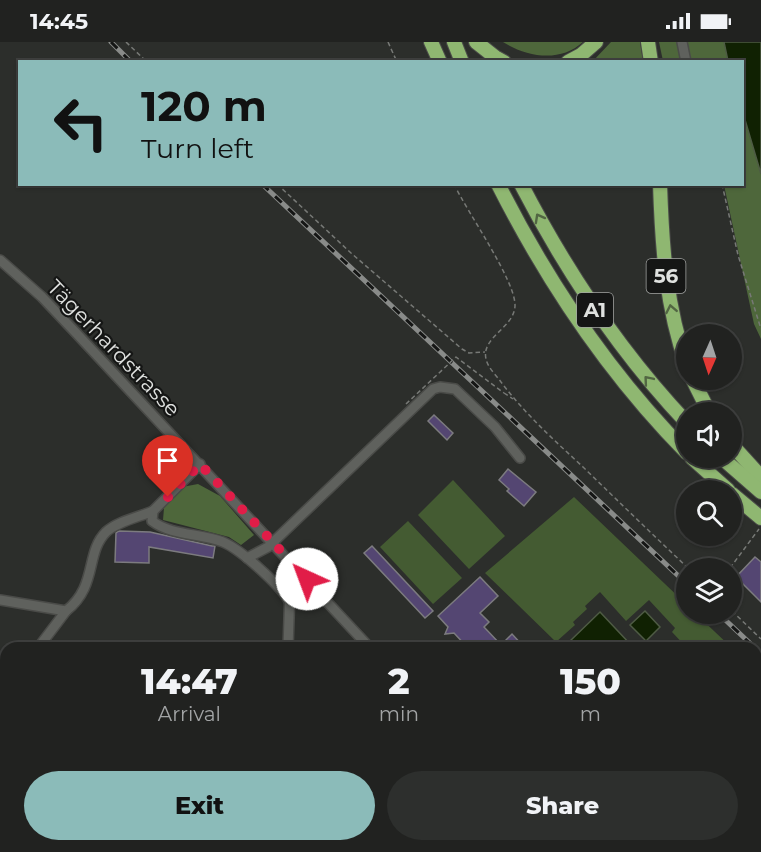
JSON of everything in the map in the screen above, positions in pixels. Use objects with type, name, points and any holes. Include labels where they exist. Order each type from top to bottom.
[{"type":"highway","points":[[431,42],[439,60]]},
{"type":"highway","points":[[454,42],[461,60]]},
{"type":"highway","points":[[476,42],[500,60]]},
{"type":"highway","points":[[572,60],[596,42]]},
{"type":"highway","points":[[648,42],[651,60]]},
{"type":"highway","name":"A1","points":[[499,186],[539,260],[583,329],[638,401],[676,441]]},
{"type":"highway","name":"A1","points":[[522,186],[556,249],[596,311],[639,369],[676,411]]},
{"type":"highway","name":"56","points":[[660,186],[663,254],[676,330]]},
{"type":"highway","points":[[742,456],[761,477]]},
{"type":"highway","points":[[703,468],[717,480]]},
{"type":"highway","points":[[733,468],[761,492]]},
{"type":"highway","points":[[742,502],[761,518]]},
{"type":"street","points":[[682,42],[686,60]]},
{"type":"street","name":"Tägerhardstrasse","points":[[0,260],[49,305],[364,642]]},
{"type":"street","points":[[247,558],[268,547],[432,389],[440,387],[455,389],[495,427],[520,458]]},
{"type":"street","points":[[42,642],[66,610],[83,593],[89,580],[98,544],[107,532],[153,511],[200,464]]},
{"type":"street","points":[[153,511],[152,521],[161,528],[224,542],[247,558],[278,586],[289,601]]},
{"type":"street","points":[[287,577],[290,589],[288,642]]},
{"type":"street","points":[[0,600],[66,610]]},
{"type":"path","points":[[126,42],[145,60]]},
{"type":"path","points":[[388,42],[396,60]]},
{"type":"path","points":[[279,186],[351,254],[462,349],[469,353],[485,352]]},
{"type":"path","points":[[455,186],[508,280],[514,298],[515,308],[509,322],[492,340],[485,352],[489,367],[516,401],[555,442],[677,558]]},
{"type":"path","points":[[722,186],[738,255],[761,329]]},
{"type":"path","points":[[406,404],[456,357],[516,401]]},
{"type":"path","points":[[737,558],[761,526]]},
{"type":"path","points":[[742,621],[761,639]]},
{"type":"shaded area","points":[[503,42],[583,42],[564,53],[543,56],[522,51]]},
{"type":"shaded area","points":[[611,42],[640,42],[643,60],[594,60]]},
{"type":"shaded area","points":[[659,42],[724,42],[728,60],[663,60]]},
{"type":"shaded area","points":[[724,42],[761,42],[761,174],[744,116],[744,60],[728,60]]},
{"type":"shaded area","points":[[744,116],[761,174],[761,339],[754,324],[724,186],[744,186]]},
{"type":"shaded area","points":[[453,480],[505,536],[469,569],[418,515]]},
{"type":"shaded area","points":[[198,484],[220,496],[254,535],[241,545],[229,537],[163,520],[164,508],[182,487]]},
{"type":"shaded area","points":[[574,497],[676,594],[676,624],[707,624],[726,642],[681,642],[672,632],[675,628],[649,600],[626,621],[600,592],[585,606],[587,609],[573,622],[575,625],[556,642],[485,573]]},
{"type":"shaded area","points":[[408,521],[462,578],[433,604],[380,547]]},
{"type":"shaded area","points":[[645,611],[660,627],[646,641],[630,625]]},
{"type":"shaded area","points":[[600,612],[628,642],[571,642]]},
{"type":"building","points":[[434,415],[453,433],[447,440],[428,421]]},
{"type":"building","points":[[508,469],[536,492],[524,506],[507,491],[509,489],[499,480]]},
{"type":"building","points":[[119,531],[150,532],[215,546],[213,558],[149,547],[149,563],[115,562],[116,533]]},
{"type":"building","points":[[372,546],[433,611],[425,618],[364,553]]},
{"type":"building","points":[[755,557],[761,562],[761,602],[742,583],[742,571]]},
{"type":"building","points":[[480,577],[498,596],[480,613],[489,622],[484,627],[498,642],[462,642],[454,633],[445,634],[448,627],[438,616]]},
{"type":"building","points":[[512,634],[519,642],[504,642]]},
{"type":"railway","points":[[111,42],[129,60]]},
{"type":"railway","points":[[264,186],[676,574]]},
{"type":"railway","points":[[730,624],[749,642]]},
{"type":"route","points":[[168,497],[200,464],[307,579]]}]
